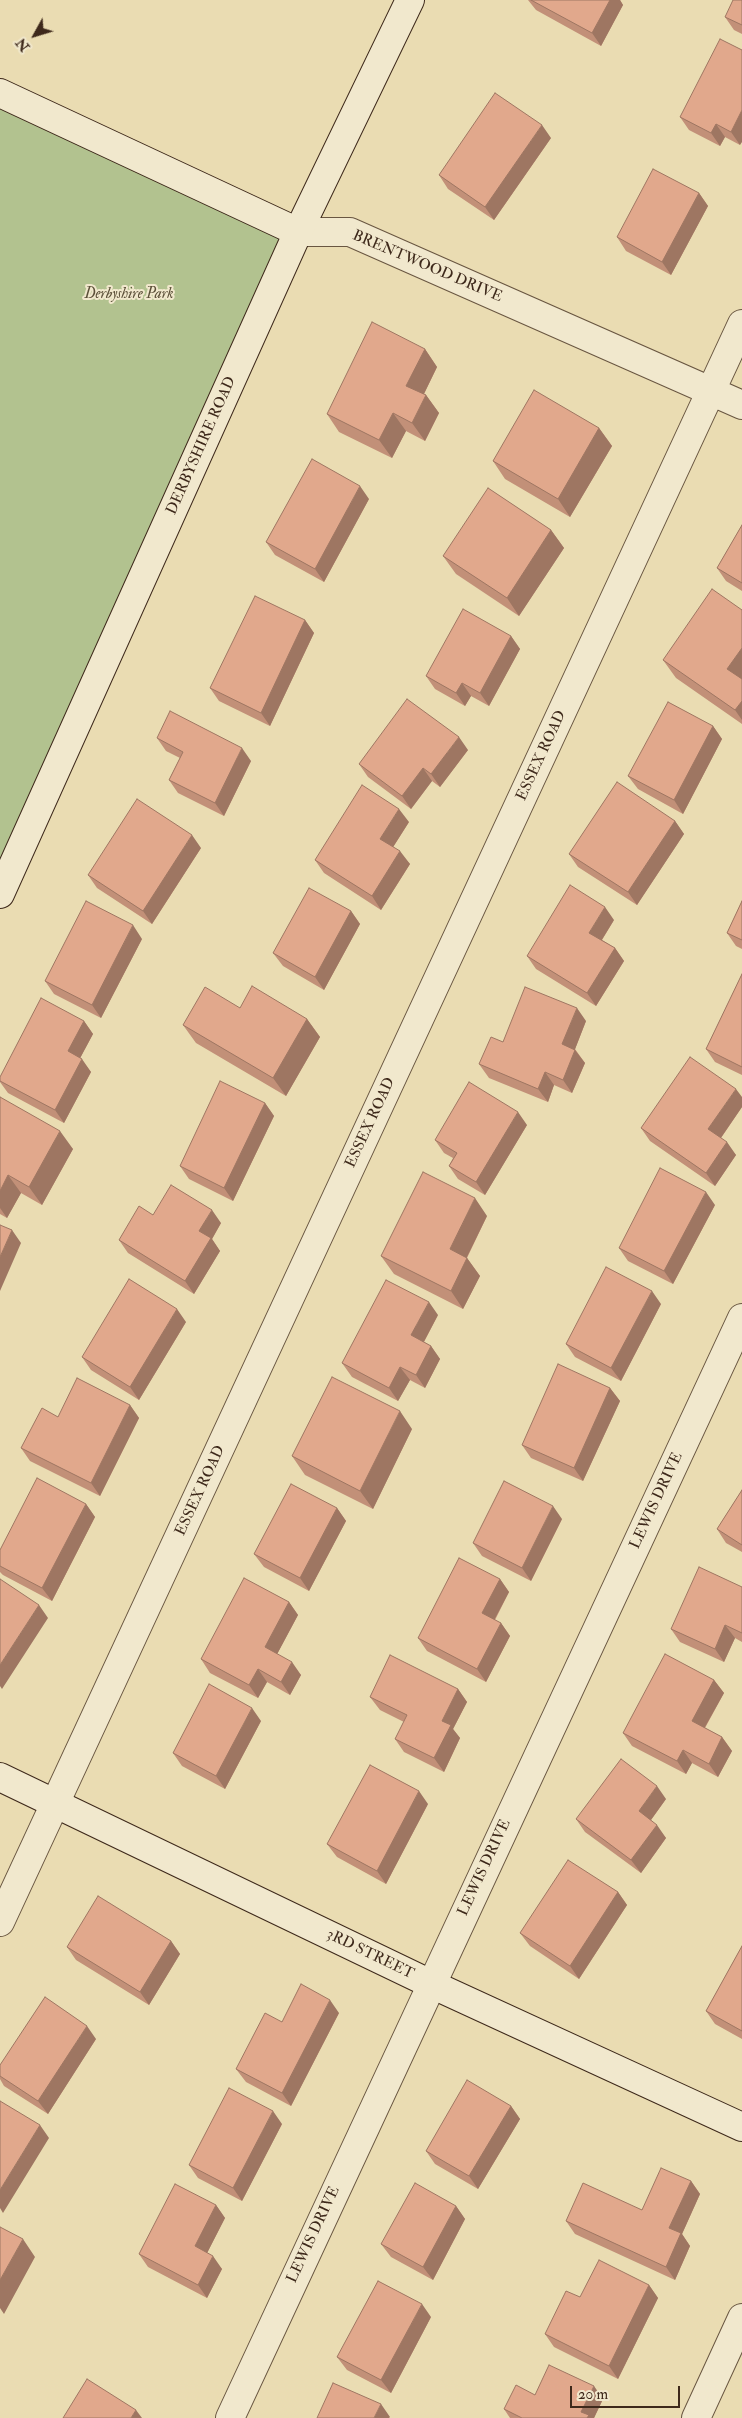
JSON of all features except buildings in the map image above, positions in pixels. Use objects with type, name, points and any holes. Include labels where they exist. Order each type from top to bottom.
[{"type":"street","name":"DERBYSHIRE ROAD","points":[[0,894],[298,232],[410,0]]},
{"type":"street","name":"BRENTWOOD DRIVE","points":[[0,93],[298,232],[350,232],[742,405]]},
{"type":"street","name":"ESSEX ROAD","points":[[0,1922],[56,1805],[742,324]]},
{"type":"street","name":"LEWIS DRIVE","points":[[230,2418],[742,1318]]},
{"type":"street","name":"3RD STREET","points":[[0,1777],[431,1984],[742,2127]]},
{"type":"street","points":[[696,2418],[742,2318]]},
{"type":"green space","name":"Derbyshire Park","points":[[0,93],[298,232],[0,894]]}]
